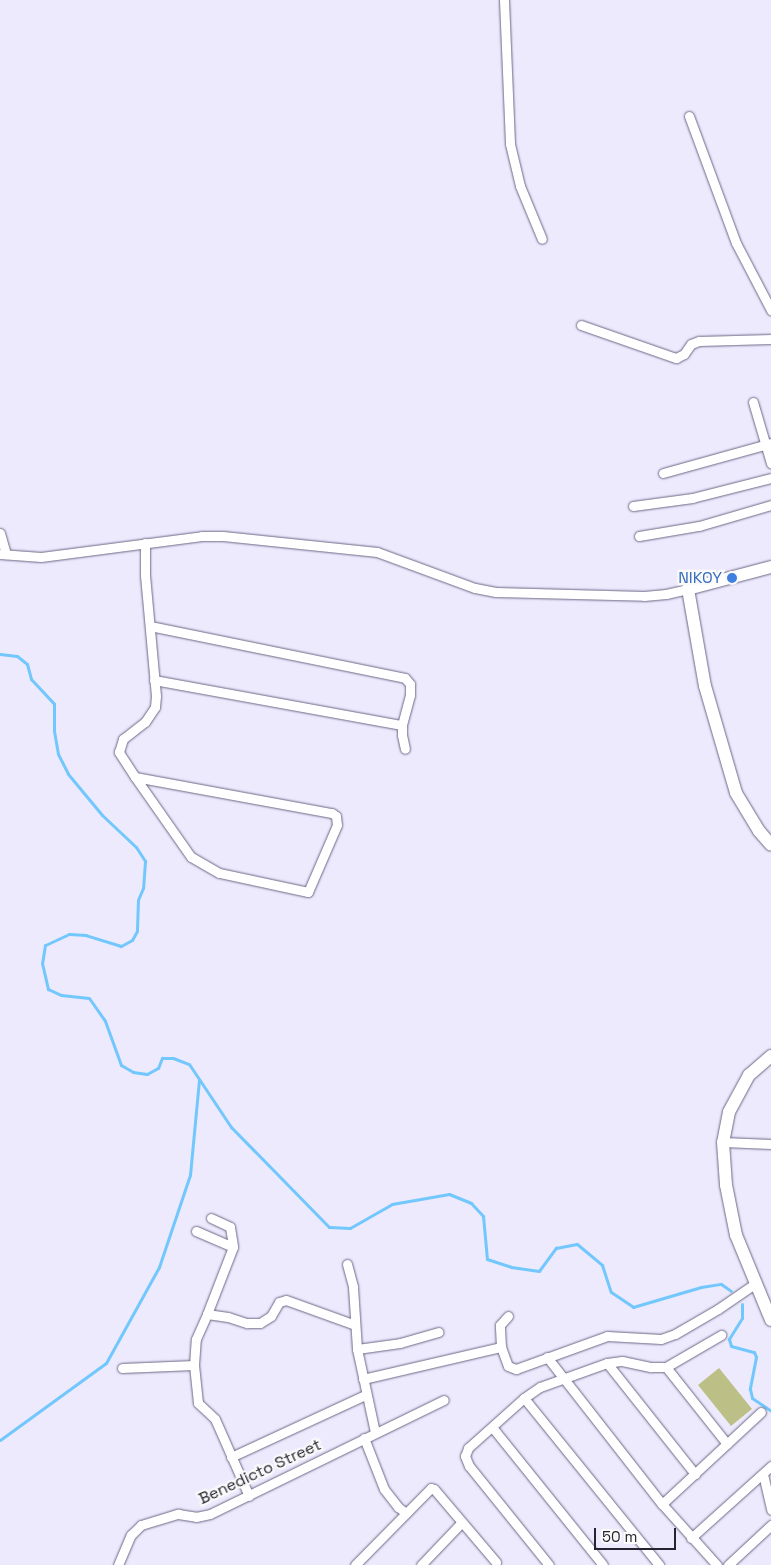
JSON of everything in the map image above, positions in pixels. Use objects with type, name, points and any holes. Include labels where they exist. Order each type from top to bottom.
[{"type":"street","points":[[504,0],[510,144],[520,186],[542,239]]},
{"type":"street","points":[[689,116],[736,243],[771,310]]},
{"type":"street","points":[[581,325],[676,358],[684,354],[691,344],[699,340],[771,339]]},
{"type":"street","points":[[753,402],[768,443],[771,463]]},
{"type":"street","points":[[663,472],[768,443]]},
{"type":"street","points":[[633,506],[692,498],[771,478]]},
{"type":"street","points":[[639,536],[699,526],[771,505]]},
{"type":"street","points":[[0,534],[3,554],[41,557],[145,543],[223,536],[377,552],[475,588],[521,594],[644,596],[666,594],[688,590],[771,566]]},
{"type":"street","points":[[135,777],[332,813],[336,816],[338,825],[308,892],[219,873],[205,867],[191,857],[135,777],[122,757],[120,744],[123,739],[146,722],[155,708],[145,575],[145,543]]},
{"type":"street","points":[[688,590],[705,686],[736,793],[759,831],[771,845]]},
{"type":"street","points":[[150,626],[406,678],[410,684],[410,695],[402,725],[405,749]]},
{"type":"street","points":[[154,680],[402,725]]},
{"type":"street","points":[[771,1056],[749,1075],[729,1112],[722,1142],[726,1185],[736,1235],[771,1320]]},
{"type":"street","points":[[722,1142],[771,1144]]},
{"type":"street","points":[[211,1218],[230,1227],[233,1247],[196,1339],[194,1366],[198,1403],[215,1419],[249,1496]]},
{"type":"street","points":[[196,1231],[233,1247]]},
{"type":"street","points":[[347,1264],[353,1288],[357,1349],[374,1432]]},
{"type":"street","points":[[508,1316],[500,1325],[501,1347],[507,1364],[511,1368],[516,1369],[607,1336],[661,1339],[676,1334],[756,1283]]},
{"type":"street","points":[[207,1314],[228,1317],[247,1323],[260,1323],[272,1316],[279,1302],[286,1300],[355,1325]]},
{"type":"street","points":[[357,1349],[400,1343],[438,1332]]},
{"type":"street","points":[[549,1565],[466,1460],[468,1448],[532,1390],[607,1362],[622,1361],[651,1367],[666,1367],[721,1335]]},
{"type":"street","points":[[363,1379],[501,1347]]},
{"type":"street","points":[[547,1357],[662,1504],[717,1565]]},
{"type":"street","points":[[607,1362],[695,1474]]},
{"type":"street","points":[[122,1368],[194,1366]]},
{"type":"street","points":[[666,1367],[727,1444]]},
{"type":"street","points":[[231,1457],[365,1395]]},
{"type":"street","points":[[524,1398],[659,1565]]},
{"type":"street","name":"Benedicto Street","points":[[118,1565],[131,1535],[141,1525],[178,1514],[204,1516],[249,1496],[374,1432],[444,1400]]},
{"type":"street","points":[[662,1504],[761,1412]]},
{"type":"street","points":[[492,1427],[603,1565]]},
{"type":"street","points":[[364,1438],[384,1489],[398,1507],[406,1513]]},
{"type":"street","points":[[691,1538],[771,1466]]},
{"type":"street","points":[[763,1474],[771,1510]]},
{"type":"street","points":[[359,1564],[431,1488],[434,1489],[496,1562]]},
{"type":"street","points":[[421,1565],[462,1522]]},
{"type":"street","points":[[728,1565],[771,1525]]},
{"type":"green space","points":[[719,1368],[752,1409],[731,1426],[698,1385]]},
{"type":"waterway","points":[[0,654],[17,656],[27,664],[31,679],[54,704],[54,731],[58,754],[68,774],[102,815],[136,847],[145,861],[143,888],[138,900],[137,931],[132,940],[121,946],[86,935],[69,934],[45,945],[42,963],[48,989],[61,995],[89,998],[105,1021],[121,1065],[133,1072],[147,1074],[158,1068],[162,1058],[173,1058],[189,1064],[231,1127],[329,1227],[350,1228],[392,1204],[449,1194],[471,1203],[483,1216],[487,1259],[511,1267],[539,1271],[556,1248],[577,1244],[602,1265],[611,1292],[633,1307],[701,1287],[721,1284],[731,1291]]},
{"type":"waterway","points":[[0,1440],[106,1363],[159,1267],[190,1175],[199,1079]]},
{"type":"waterway","points":[[742,1304],[742,1318],[729,1339],[731,1346],[754,1352],[756,1357],[750,1389],[752,1398],[771,1411]]},
{"type":"place","name":"NIKOY","points":[[732,578]]}]
